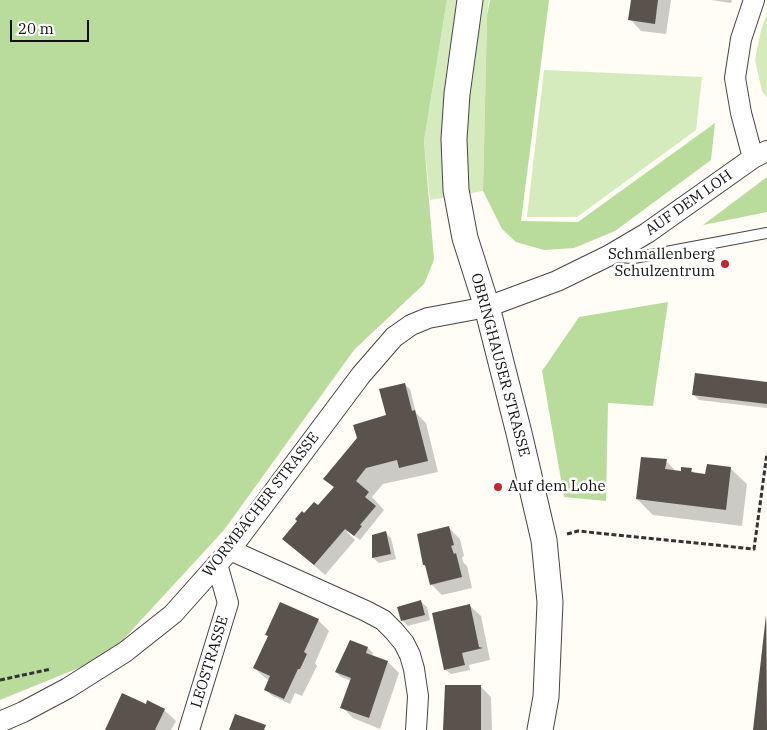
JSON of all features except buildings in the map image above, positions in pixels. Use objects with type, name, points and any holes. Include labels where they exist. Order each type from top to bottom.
[{"type":"street","name":"OBRINGHAUSER STRASSE","points":[[470,0],[454,139],[456,190],[465,238],[487,307],[522,442],[544,540],[550,602],[546,697],[540,730]]},
{"type":"street","name":"AUF DEM LOH","points":[[487,307],[557,281],[608,256],[647,233],[760,154],[741,113],[735,78],[741,39],[754,0]]},
{"type":"street","name":"WORMBACHER STRASSE","points":[[0,722],[68,688],[125,652],[173,614],[230,550],[360,374],[394,337],[411,325],[428,318],[487,307]]},
{"type":"street","points":[[230,550],[383,620],[404,643],[410,655],[418,696],[416,730]]},
{"type":"street","name":"LEOSTRASSE","points":[[188,730],[228,604],[217,564]]},
{"type":"lane","points":[[608,256],[634,258],[767,233]]},
{"type":"path","points":[[544,540],[578,531],[754,549],[767,453]]},
{"type":"green space","points":[[0,0],[447,0],[424,141],[434,260],[424,284],[354,350],[224,530],[108,656],[0,700]]},
{"type":"green space","points":[[447,0],[489,0],[487,15],[483,191],[430,200],[424,141]]},
{"type":"green space","points":[[490,0],[549,0],[521,221],[578,222],[715,123],[711,160],[615,231],[574,248],[544,250],[516,242],[502,229],[483,191],[487,15]]},
{"type":"green space","points":[[767,13],[767,98],[762,91],[755,60],[761,30]]},
{"type":"green space","points":[[544,70],[702,77],[696,130],[577,217],[527,217]]},
{"type":"green space","points":[[767,177],[767,212],[703,225]]},
{"type":"green space","points":[[668,302],[653,406],[608,403],[606,501],[564,497],[542,371],[579,317]]},
{"type":"place","name":"Schmallenberg Schulzentrum","points":[[725,264]]},
{"type":"place","name":"Auf dem Lohe","points":[[498,487]]}]
